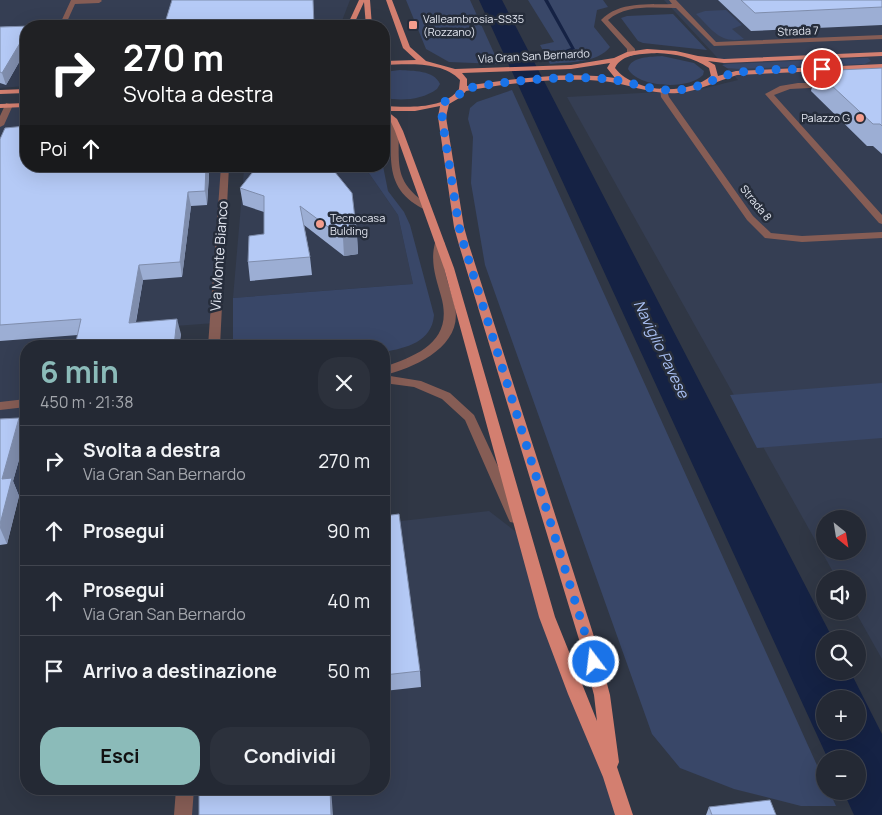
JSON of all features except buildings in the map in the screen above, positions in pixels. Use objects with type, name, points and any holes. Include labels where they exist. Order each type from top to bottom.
[{"type":"main road","points":[[353,20],[362,0]]},
{"type":"main road","points":[[367,0],[369,20]]},
{"type":"main road","points":[[389,0],[407,48],[423,62]]},
{"type":"main road","name":"Via Gran San Bernardo","points":[[423,62],[452,71],[494,71],[588,65],[616,60],[631,54],[661,52],[692,57]]},
{"type":"main road","points":[[692,57],[724,61],[882,54]]},
{"type":"main road","points":[[692,57],[712,67],[715,74],[713,80]]},
{"type":"main road","points":[[616,60],[610,68],[613,74],[632,85]]},
{"type":"main road","points":[[390,63],[423,62]]},
{"type":"main road","points":[[713,80],[736,73],[882,66]]},
{"type":"main road","points":[[390,108],[411,109],[444,102],[460,94],[464,82],[460,76],[452,71]]},
{"type":"main road","name":"Via Gran San Bernardo","points":[[463,89],[498,83],[607,79],[663,90],[694,88],[706,85],[713,80]]},
{"type":"main road","points":[[0,92],[20,91]]},
{"type":"main road","points":[[444,102],[442,118],[459,227],[590,646],[602,695],[612,777]]},
{"type":"main road","points":[[0,106],[20,104]]},
{"type":"main road","points":[[390,118],[399,131],[449,268],[547,617],[576,694],[612,777],[624,815]]},
{"type":"street","points":[[672,0],[677,6]]},
{"type":"street","points":[[65,20],[74,1],[99,1]]},
{"type":"street","points":[[631,54],[632,49],[604,20],[609,14],[625,9],[677,6]]},
{"type":"street","name":"Strada 7","points":[[677,6],[714,44],[882,37]]},
{"type":"street","points":[[834,84],[787,87],[776,89],[769,94],[882,221]]},
{"type":"street","name":"Strada 8","points":[[663,90],[665,96],[750,218],[768,236],[802,239],[882,235]]},
{"type":"street","points":[[0,125],[9,105]]},
{"type":"street","name":"Via Monte Bianco","points":[[214,340],[225,172]]},
{"type":"street","points":[[390,369],[424,356],[436,346],[449,326],[450,309],[437,263],[440,243]]},
{"type":"street","points":[[390,381],[417,384],[446,396],[470,418],[524,538]]},
{"type":"street","points":[[0,406],[20,404]]},
{"type":"street","points":[[183,815],[185,795]]},
{"type":"shaded area","points":[[0,0],[350,0],[342,20],[20,20],[20,86],[0,88]]},
{"type":"shaded area","points":[[406,0],[470,0],[499,64],[449,62],[426,49]]},
{"type":"shaded area","points":[[528,0],[603,0],[608,7],[597,10],[594,27],[610,47],[605,52],[590,59],[550,64],[540,45],[554,42]]},
{"type":"shaded area","points":[[664,0],[882,0],[882,659],[860,620],[866,620],[866,570],[832,570],[826,560],[866,560],[866,510],[816,510],[816,542],[567,97],[697,90],[738,80]]},
{"type":"shaded area","points":[[726,10],[742,25],[732,29],[744,39],[735,40],[722,37],[696,14],[705,11]]},
{"type":"shaded area","points":[[673,14],[707,50],[643,43],[638,41],[621,18],[627,16]]},
{"type":"shaded area","points":[[662,56],[694,63],[704,71],[703,75],[687,83],[664,85],[642,80],[628,69],[637,59]]},
{"type":"shaded area","points":[[868,58],[871,61],[865,64],[739,69],[727,68],[722,65],[728,64]]},
{"type":"shaded area","points":[[390,71],[417,71],[433,76],[440,84],[437,89],[425,95],[405,99],[390,98]]},
{"type":"shaded area","points":[[512,90],[816,763],[816,800],[833,800],[836,806],[801,806],[734,789],[680,768],[652,734],[485,265],[471,183],[473,137],[468,119],[470,108],[477,102]]},
{"type":"shaded area","points":[[9,105],[20,105],[20,172],[225,172],[215,323],[135,329],[133,340],[20,340],[20,496],[0,498],[0,125]]},
{"type":"shaded area","points":[[244,172],[368,172],[398,215],[413,284],[233,298]]},
{"type":"shaded area","points":[[368,172],[384,172],[388,191],[404,212],[410,225],[434,315],[432,324],[423,338],[409,346],[390,351],[390,340],[233,340],[233,298],[413,284],[398,215]]},
{"type":"shaded area","points":[[882,383],[882,438],[757,448],[730,395]]},
{"type":"shaded area","points":[[489,511],[524,538],[623,815],[183,815],[185,795],[390,795],[390,522]]},
{"type":"water","name":"Naviglio Pavese","points":[[479,0],[502,0],[816,606],[816,620],[823,620],[828,630],[816,630],[816,680],[855,680],[860,690],[816,690],[816,733]]},
{"type":"water","points":[[866,702],[882,734],[882,815],[854,815],[847,800],[866,800],[866,750],[824,750],[819,740],[866,740]]},
{"type":"waterway","points":[[546,0],[573,49],[559,53],[562,58]]},
{"type":"place","name":"Valleambrosia-SS35 (Rozzano)","points":[[413,25]]},
{"type":"place","name":"Palazzo G","points":[[860,118]]},
{"type":"place","name":"Tecnocasa Bulding","points":[[320,224]]},
{"type":"route","points":[[594,662],[459,227],[442,118],[444,102],[460,94],[463,89],[498,83],[576,78],[607,79],[647,88],[680,90],[701,87],[713,80],[736,73],[822,69]]}]
